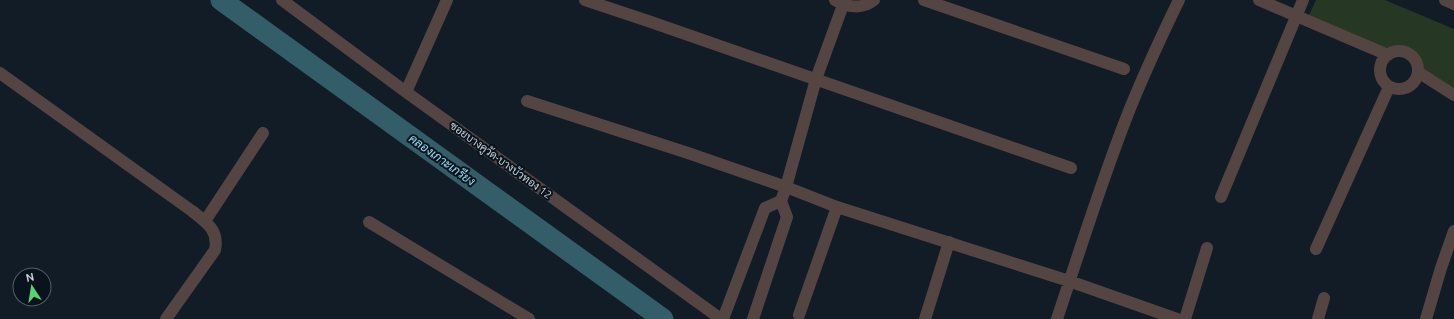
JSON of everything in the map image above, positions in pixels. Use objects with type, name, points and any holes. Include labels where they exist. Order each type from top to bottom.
[{"type":"street","name":"ซอยบางคูวัด-บางบัวทอง 12","points":[[282,0],[406,92],[722,319]]},
{"type":"street","points":[[406,92],[447,0]]},
{"type":"street","points":[[585,0],[1071,168]]},
{"type":"street","points":[[753,319],[787,217],[781,201],[839,2],[853,7],[863,6],[874,0]]},
{"type":"street","points":[[924,0],[1124,69]]},
{"type":"street","points":[[1056,319],[1129,112],[1179,0]]},
{"type":"street","points":[[1259,0],[1388,55]]},
{"type":"street","points":[[1221,196],[1295,16],[1303,0]]},
{"type":"street","points":[[1445,0],[1454,4]]},
{"type":"street","points":[[1394,52],[1400,52],[1411,56],[1415,60],[1418,72],[1416,78],[1408,87],[1395,89],[1389,87],[1384,82],[1380,71],[1381,65],[1388,55],[1394,52]]},
{"type":"street","points":[[1418,72],[1454,95]]},
{"type":"street","points":[[0,73],[205,222],[214,231],[217,241],[215,250],[166,319]]},
{"type":"street","points":[[1316,249],[1389,87]]},
{"type":"street","points":[[527,100],[786,186],[837,207],[1069,281],[1177,319]]},
{"type":"street","points":[[205,222],[263,133]]},
{"type":"street","points":[[722,319],[766,208],[781,201]]},
{"type":"street","points":[[799,314],[837,207]]},
{"type":"street","points":[[369,222],[529,319]]},
{"type":"street","points":[[1426,319],[1454,231]]},
{"type":"street","points":[[925,319],[949,242]]},
{"type":"street","points":[[1185,319],[1207,248]]},
{"type":"street","points":[[1318,319],[1324,298]]},
{"type":"green space","points":[[1316,0],[1385,0],[1454,29],[1454,94],[1424,72],[1421,64],[1415,58],[1400,52],[1384,56],[1306,22]]},
{"type":"waterway","name":"คลองเกาะเกรียง","points":[[221,0],[663,319]]}]
